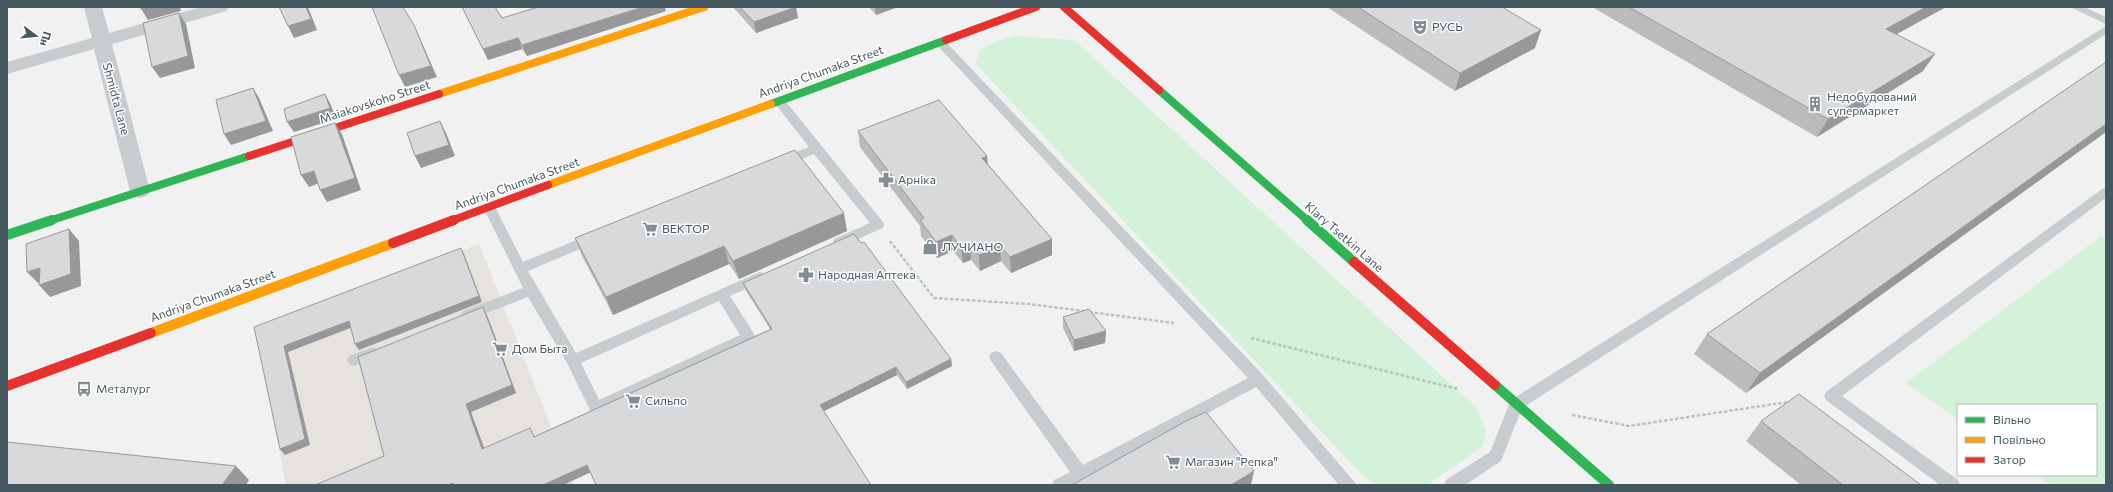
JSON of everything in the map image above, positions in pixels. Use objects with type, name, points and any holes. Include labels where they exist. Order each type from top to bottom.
[{"type":"street","name":"Shmidta Lane","points":[[93,7],[140,191]]},
{"type":"street","points":[[7,68],[220,7]]},
{"type":"street","name":"Maiakovskoho Street","points":[[7,235],[704,7]]},
{"type":"street","name":"Andriya Chumaka Street","points":[[7,386],[489,207],[1036,7]]},
{"type":"street","name":"Klary Tsetkin Lane","points":[[1064,7],[1609,485]]},
{"type":"lane","points":[[1452,485],[1496,456],[1516,404],[2106,27],[2075,7]]},
{"type":"lane","points":[[940,42],[1258,379],[1349,485]]},
{"type":"lane","points":[[778,101],[878,225],[828,247]]},
{"type":"lane","points":[[772,166],[817,148]]},
{"type":"lane","points":[[1952,485],[1831,396],[2106,192]]},
{"type":"lane","points":[[489,207],[531,290],[573,361],[596,408],[749,337],[722,294]]},
{"type":"lane","points":[[521,268],[602,235]]},
{"type":"lane","points":[[573,361],[772,272]]},
{"type":"lane","points":[[457,320],[531,290]]},
{"type":"lane","points":[[354,360],[384,349]]},
{"type":"lane","points":[[996,357],[1080,474]]},
{"type":"lane","points":[[1060,485],[1258,379]]},
{"type":"path","points":[[878,225],[934,298],[1029,304],[1210,328]]},
{"type":"path","points":[[1248,337],[1463,391]]},
{"type":"path","points":[[1569,414],[1629,426],[1792,402]]},
{"type":"shaded area","points":[[479,244],[574,485],[286,485],[255,327]]},
{"type":"green space","points":[[1014,36],[1074,40],[1477,408],[1486,432],[1483,446],[1427,485],[1377,485],[1364,477],[976,64],[979,50],[993,43]]},
{"type":"green space","points":[[2101,236],[2106,239],[2106,485],[2051,485],[2038,476],[2097,476],[2097,404],[1957,404],[1957,419],[1906,383]]},
{"type":"building","points":[[279,7],[306,7],[311,19],[288,26]]},
{"type":"building","points":[[372,7],[403,7],[414,25],[431,66],[399,75]]},
{"type":"building","points":[[462,7],[495,7],[502,18],[538,7],[643,7],[522,45],[518,38],[483,49]]},
{"type":"building","points":[[740,7],[796,7],[754,22]]},
{"type":"building","points":[[1358,7],[1502,7],[1541,30],[1460,73]]},
{"type":"building","name":"Недобудований супермаркет","points":[[1629,7],[1926,7],[1886,29],[1935,54],[1828,119]]},
{"type":"building","points":[[179,13],[188,56],[152,67],[143,23]]},
{"type":"building","points":[[2106,62],[2106,124],[1760,373],[1707,334]]},
{"type":"building","points":[[253,88],[266,121],[224,134],[216,100]]},
{"type":"building","points":[[325,94],[330,108],[287,122],[284,109]]},
{"type":"building","points":[[939,100],[987,156],[982,158],[1052,239],[1010,257],[1000,246],[979,255],[970,244],[961,248],[952,235],[936,242],[920,220],[924,218],[858,131]]},
{"type":"building","points":[[440,121],[449,145],[415,156],[407,133]]},
{"type":"building","points":[[335,123],[355,178],[320,190],[314,171],[301,175],[291,137]]},
{"type":"building","points":[[795,150],[844,213],[733,261],[724,246],[606,297],[575,238]]},
{"type":"building","points":[[69,229],[71,274],[39,285],[40,268],[27,272],[26,244]]},
{"type":"building","points":[[854,234],[861,243],[864,242],[951,359],[906,382],[896,367],[820,405],[871,485],[596,485],[587,465],[543,485],[454,485],[453,483],[448,485],[315,485],[384,456],[358,357],[483,307],[512,385],[466,404],[482,449],[530,428],[534,437],[772,329],[743,283]]},
{"type":"building","points":[[461,248],[479,296],[355,344],[349,321],[284,346],[305,439],[280,449],[254,327]]},
{"type":"building","points":[[1089,309],[1106,331],[1074,340],[1063,317]]},
{"type":"building","points":[[1799,394],[1921,485],[1843,485],[1761,421]]},
{"type":"building","points":[[1206,412],[1254,471],[1231,485],[1072,485],[1186,421]]},
{"type":"building","points":[[7,442],[236,466],[222,485],[7,485]]},
{"type":"traffic: fast","points":[[771,104],[946,40]]},
{"type":"traffic: fast","points":[[1159,90],[1354,262]]},
{"type":"traffic: fast","points":[[7,235],[249,156]]},
{"type":"traffic: fast","points":[[1495,385],[1609,485]]},
{"type":"traffic: slow","points":[[439,94],[704,7]]},
{"type":"traffic: slow","points":[[548,185],[771,104]]},
{"type":"traffic: slow","points":[[151,333],[393,243]]},
{"type":"traffic: jam","points":[[946,40],[1036,7]]},
{"type":"traffic: jam","points":[[1064,7],[1159,90]]},
{"type":"traffic: jam","points":[[249,156],[439,94]]},
{"type":"traffic: jam","points":[[393,243],[548,185]]},
{"type":"traffic: jam","points":[[1354,262],[1495,385]]},
{"type":"traffic: jam","points":[[7,386],[151,333]]},
{"type":"place","name":"РУСЬ","points":[[1420,27]]},
{"type":"place","name":"Недобудований супермаркет","points":[[1815,104]]},
{"type":"place","name":"Арніка","points":[[886,180]]},
{"type":"place","name":"ВЕКТОР","points":[[650,229]]},
{"type":"place","name":"ЛУЧИАНО","points":[[930,247]]},
{"type":"place","name":"Народная Аптека","points":[[806,275]]},
{"type":"place","name":"Дом Быта","points":[[500,349]]},
{"type":"place","name":"Металург","points":[[84,389]]},
{"type":"place","name":"Сильпо","points":[[633,401]]},
{"type":"place","name":"Магазин \"Репка\"","points":[[1173,462]]}]
